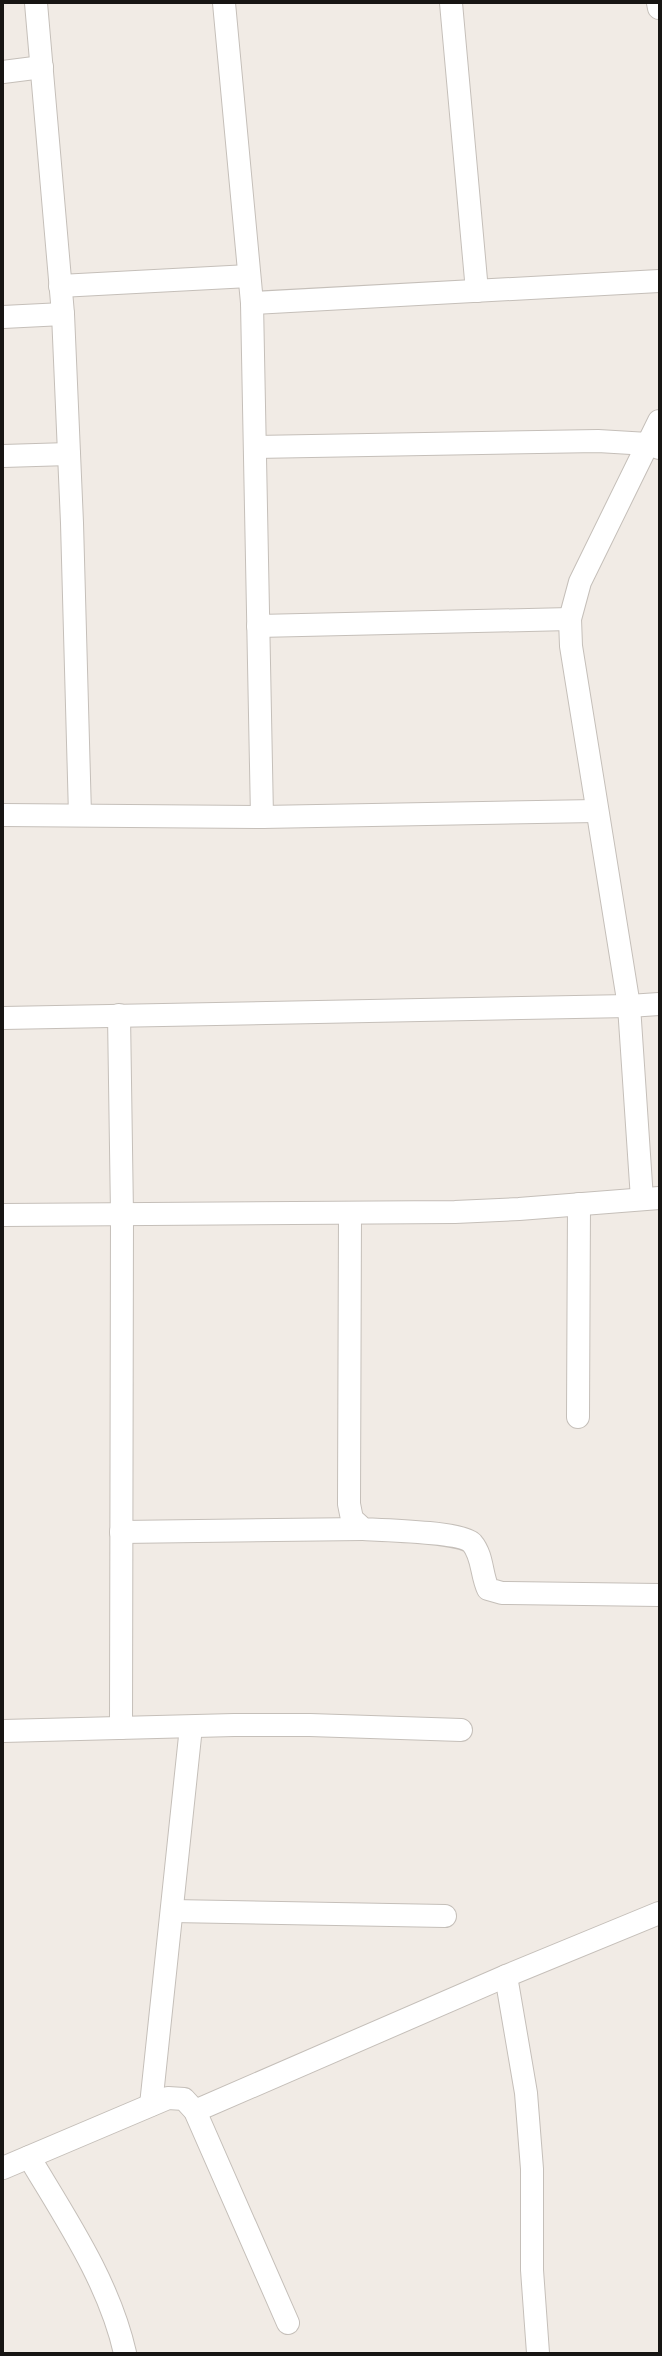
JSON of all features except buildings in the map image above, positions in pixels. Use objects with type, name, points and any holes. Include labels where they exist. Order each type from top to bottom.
[{"type":"street","points":[[36,3],[63,314],[69,454],[80,815]]},
{"type":"street","points":[[224,3],[252,303],[262,817]]},
{"type":"street","points":[[451,3],[477,291]]},
{"type":"street","points":[[658,3],[659,8]]},
{"type":"street","points":[[3,72],[42,67]]},
{"type":"street","points":[[60,286],[249,276]]},
{"type":"street","points":[[252,303],[659,281]]},
{"type":"street","points":[[3,317],[63,314]]},
{"type":"street","points":[[3,1215],[455,1212],[651,1199],[628,1006],[596,811],[572,646],[570,619],[580,582],[654,446],[659,421]]},
{"type":"street","points":[[255,448],[598,442],[654,446]]},
{"type":"street","points":[[3,456],[69,454]]},
{"type":"street","points":[[258,626],[570,619]]},
{"type":"street","points":[[3,815],[262,817],[596,811]]},
{"type":"street","points":[[3,1018],[628,1006],[659,1004]]},
{"type":"street","points":[[119,1015],[122,1214],[122,1532],[120,1728]]},
{"type":"street","points":[[578,1417],[579,1204]]},
{"type":"street","points":[[350,1213],[349,1504],[352,1519],[363,1529]]},
{"type":"street","points":[[122,1532],[363,1529],[456,1536],[472,1542],[481,1558],[483,1579],[488,1589],[502,1593],[659,1595]]},
{"type":"street","points":[[3,1732],[120,1728],[310,1725],[461,1730]]},
{"type":"street","points":[[151,2105],[191,1727]]},
{"type":"street","points":[[172,1911],[445,1916]]},
{"type":"street","points":[[195,2112],[506,1976],[659,1913]]},
{"type":"street","points":[[506,1976],[526,2093],[532,2169],[532,2270],[538,2353]]},
{"type":"street","points":[[3,2168],[168,2098],[184,2099],[195,2112],[288,2323]]},
{"type":"street","points":[[29,2157],[72,2228],[98,2278],[118,2322],[125,2353]]}]
